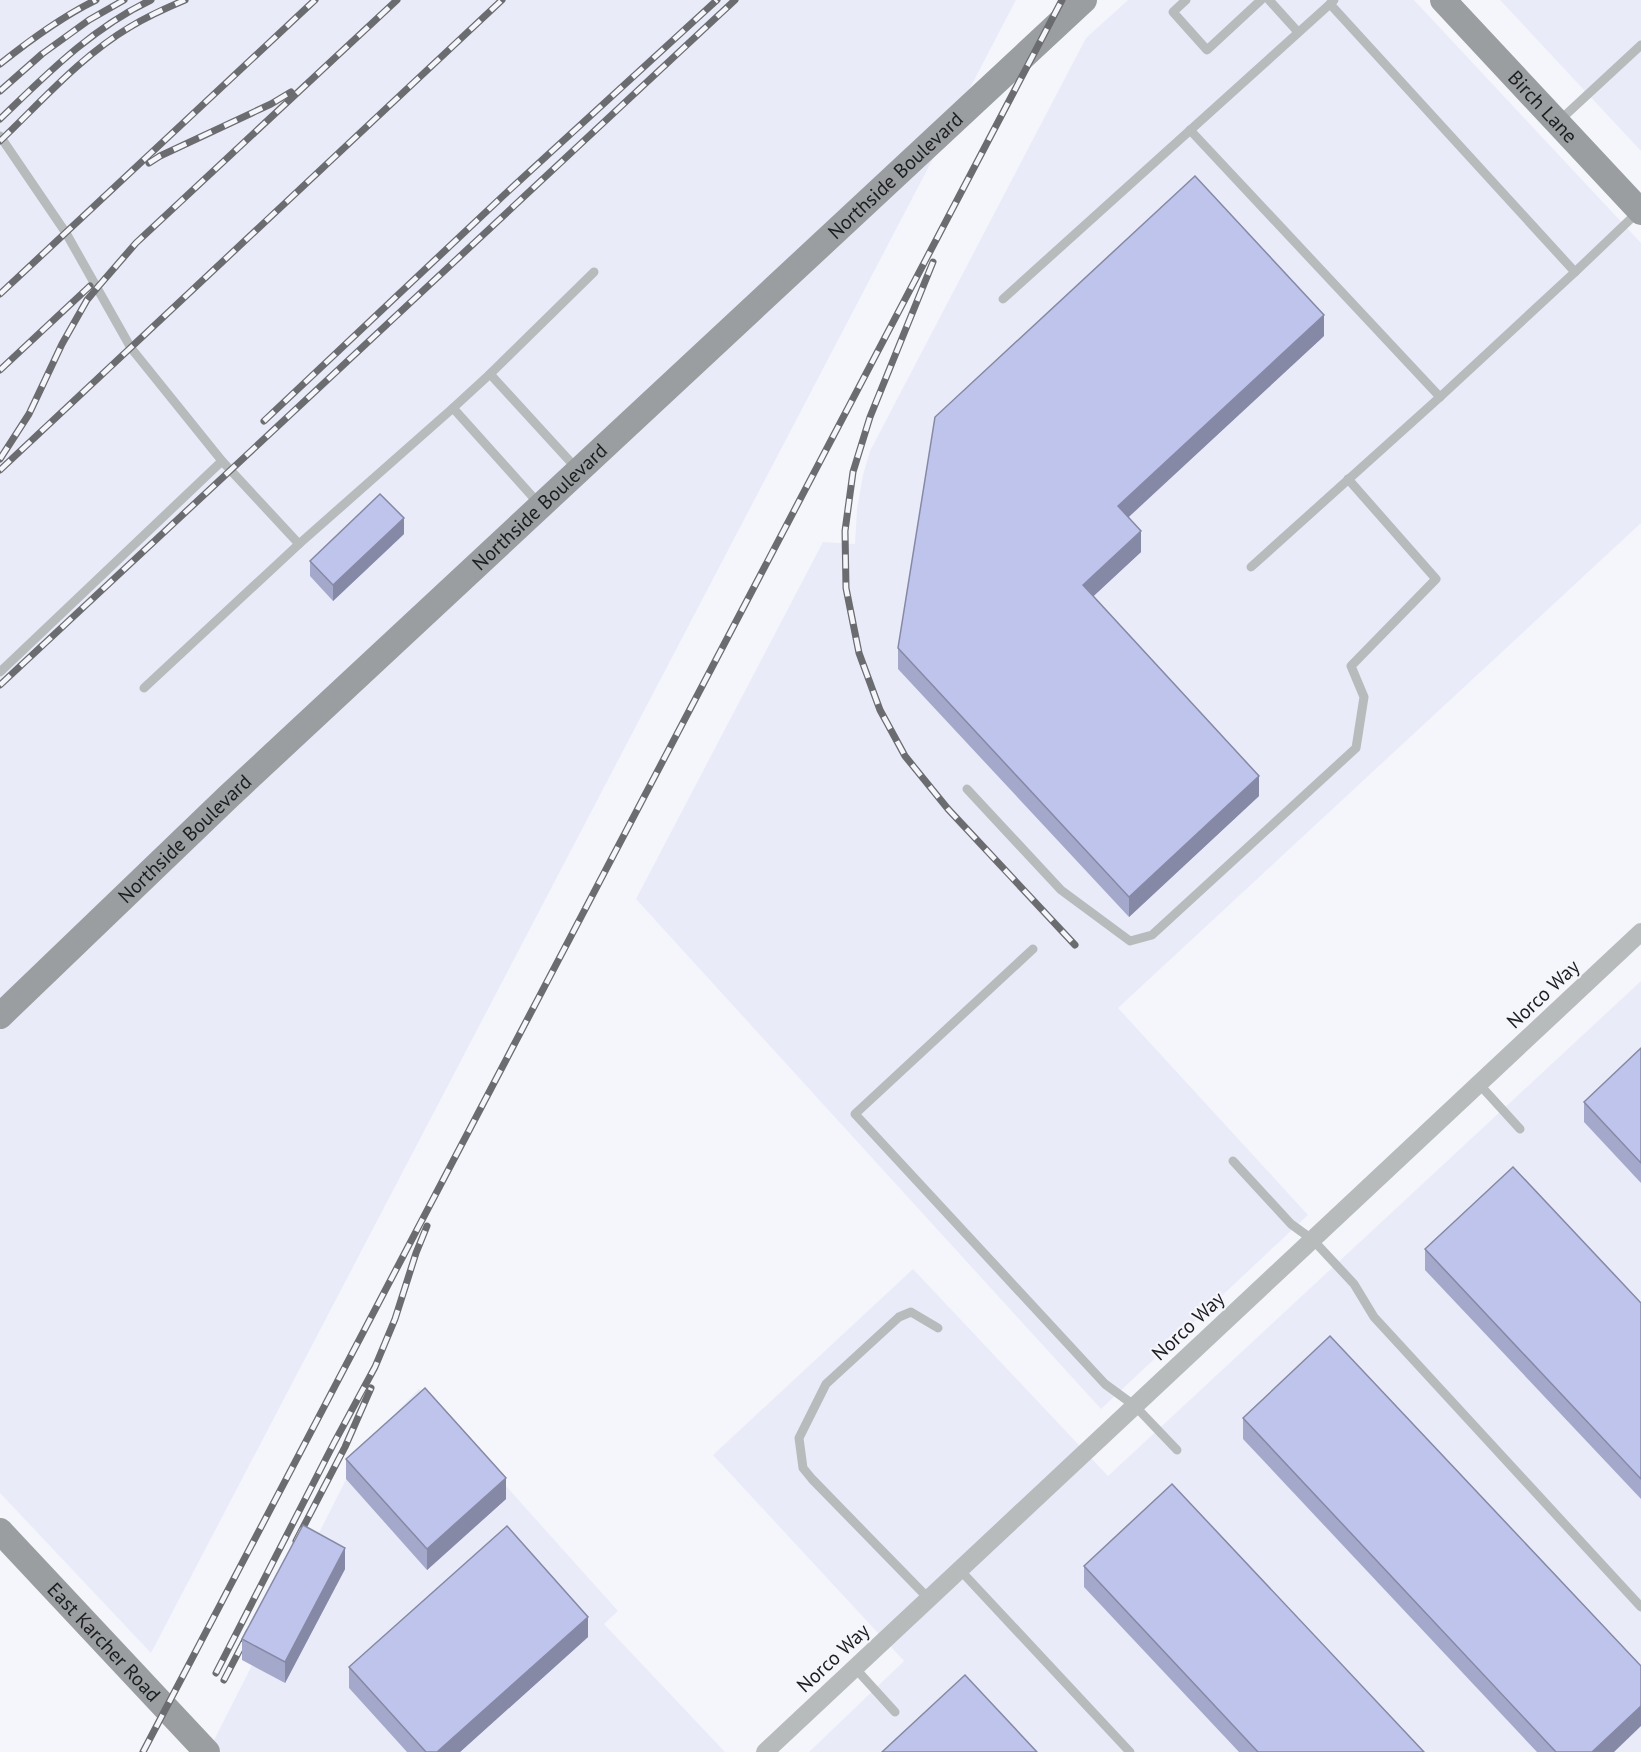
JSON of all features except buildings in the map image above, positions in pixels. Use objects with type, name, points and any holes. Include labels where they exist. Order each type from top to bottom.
[{"type":"main road","name":"Northside Boulevard","points":[[0,1016],[228,797],[1084,0]]},
{"type":"main road","name":"Birch Lane","points":[[1443,0],[1640,212]]},
{"type":"main road","name":"East Karcher Road","points":[[0,1531],[207,1752]]},
{"type":"street","name":"Norco Way","points":[[765,1752],[1641,932]]},
{"type":"lane","points":[[1186,0],[1173,12],[1207,50],[1261,0]]},
{"type":"lane","points":[[1269,0],[1298,32]]},
{"type":"lane","points":[[1002,299],[1331,2],[1575,272]]},
{"type":"lane","points":[[1557,123],[1641,45]]},
{"type":"lane","points":[[1190,130],[1440,397]]},
{"type":"lane","points":[[0,136],[66,233],[131,348],[222,461],[299,544]]},
{"type":"lane","points":[[1251,567],[1440,397],[1640,212]]},
{"type":"lane","points":[[144,688],[299,544],[490,374],[594,272]]},
{"type":"lane","points":[[490,374],[579,471]]},
{"type":"lane","points":[[453,408],[541,506]]},
{"type":"lane","points":[[0,672],[222,461]]},
{"type":"lane","points":[[967,789],[1061,890],[1130,941],[1152,935],[1356,748],[1364,698],[1351,666],[1436,579],[1348,479]]},
{"type":"lane","points":[[1033,950],[855,1114],[1105,1384],[1135,1406],[1177,1449]]},
{"type":"lane","points":[[1479,1084],[1521,1129]]},
{"type":"lane","points":[[1233,1161],[1291,1224],[1312,1240],[1354,1284],[1374,1317],[1641,1607]]},
{"type":"lane","points":[[929,1599],[803,1468],[798,1438],[826,1384],[899,1317],[910,1312],[938,1328]]},
{"type":"lane","points":[[960,1570],[1130,1752]]},
{"type":"lane","points":[[855,1668],[895,1712]]},
{"type":"shaded area","points":[[0,0],[1016,0],[151,1653],[0,1493]]},
{"type":"shaded area","points":[[1128,0],[1414,0],[1641,243],[1641,523],[1118,1008],[1308,1215],[1101,1409],[636,899],[823,542],[855,544],[857,509],[870,451],[1086,38]]},
{"type":"shaded area","points":[[1500,0],[1641,0],[1641,151]]},
{"type":"shaded area","points":[[1641,981],[1641,1752],[809,1752],[904,1661],[713,1455],[913,1269],[1108,1476]]},
{"type":"shaded area","points":[[419,1389],[618,1611],[604,1624],[725,1752],[208,1752],[362,1448]]},
{"type":"railway","points":[[0,64],[46,29],[96,0]]},
{"type":"railway","points":[[0,91],[42,54],[89,20],[124,0]]},
{"type":"railway","points":[[0,119],[90,38],[109,24],[151,0]]},
{"type":"railway","points":[[0,141],[62,80],[112,39],[157,12],[185,0]]},
{"type":"railway","points":[[0,294],[315,0]]},
{"type":"railway","points":[[0,459],[29,414],[62,344],[87,300],[97,288],[136,243],[397,0]]},
{"type":"railway","points":[[0,470],[502,0]]},
{"type":"railway","points":[[264,421],[504,195],[717,0]]},
{"type":"railway","points":[[0,685],[735,0]]},
{"type":"railway","points":[[143,1752],[1062,0]]},
{"type":"railway","points":[[149,163],[291,92]]},
{"type":"railway","points":[[933,262],[870,417],[853,472],[845,531],[846,588],[859,653],[880,710],[905,756],[948,809],[1075,945]]},
{"type":"railway","points":[[0,370],[90,286]]},
{"type":"railway","points":[[216,1673],[375,1367],[395,1319],[427,1226]]},
{"type":"railway","points":[[296,1541],[345,1447],[371,1388]]},
{"type":"railway","points":[[224,1680],[249,1632]]}]
